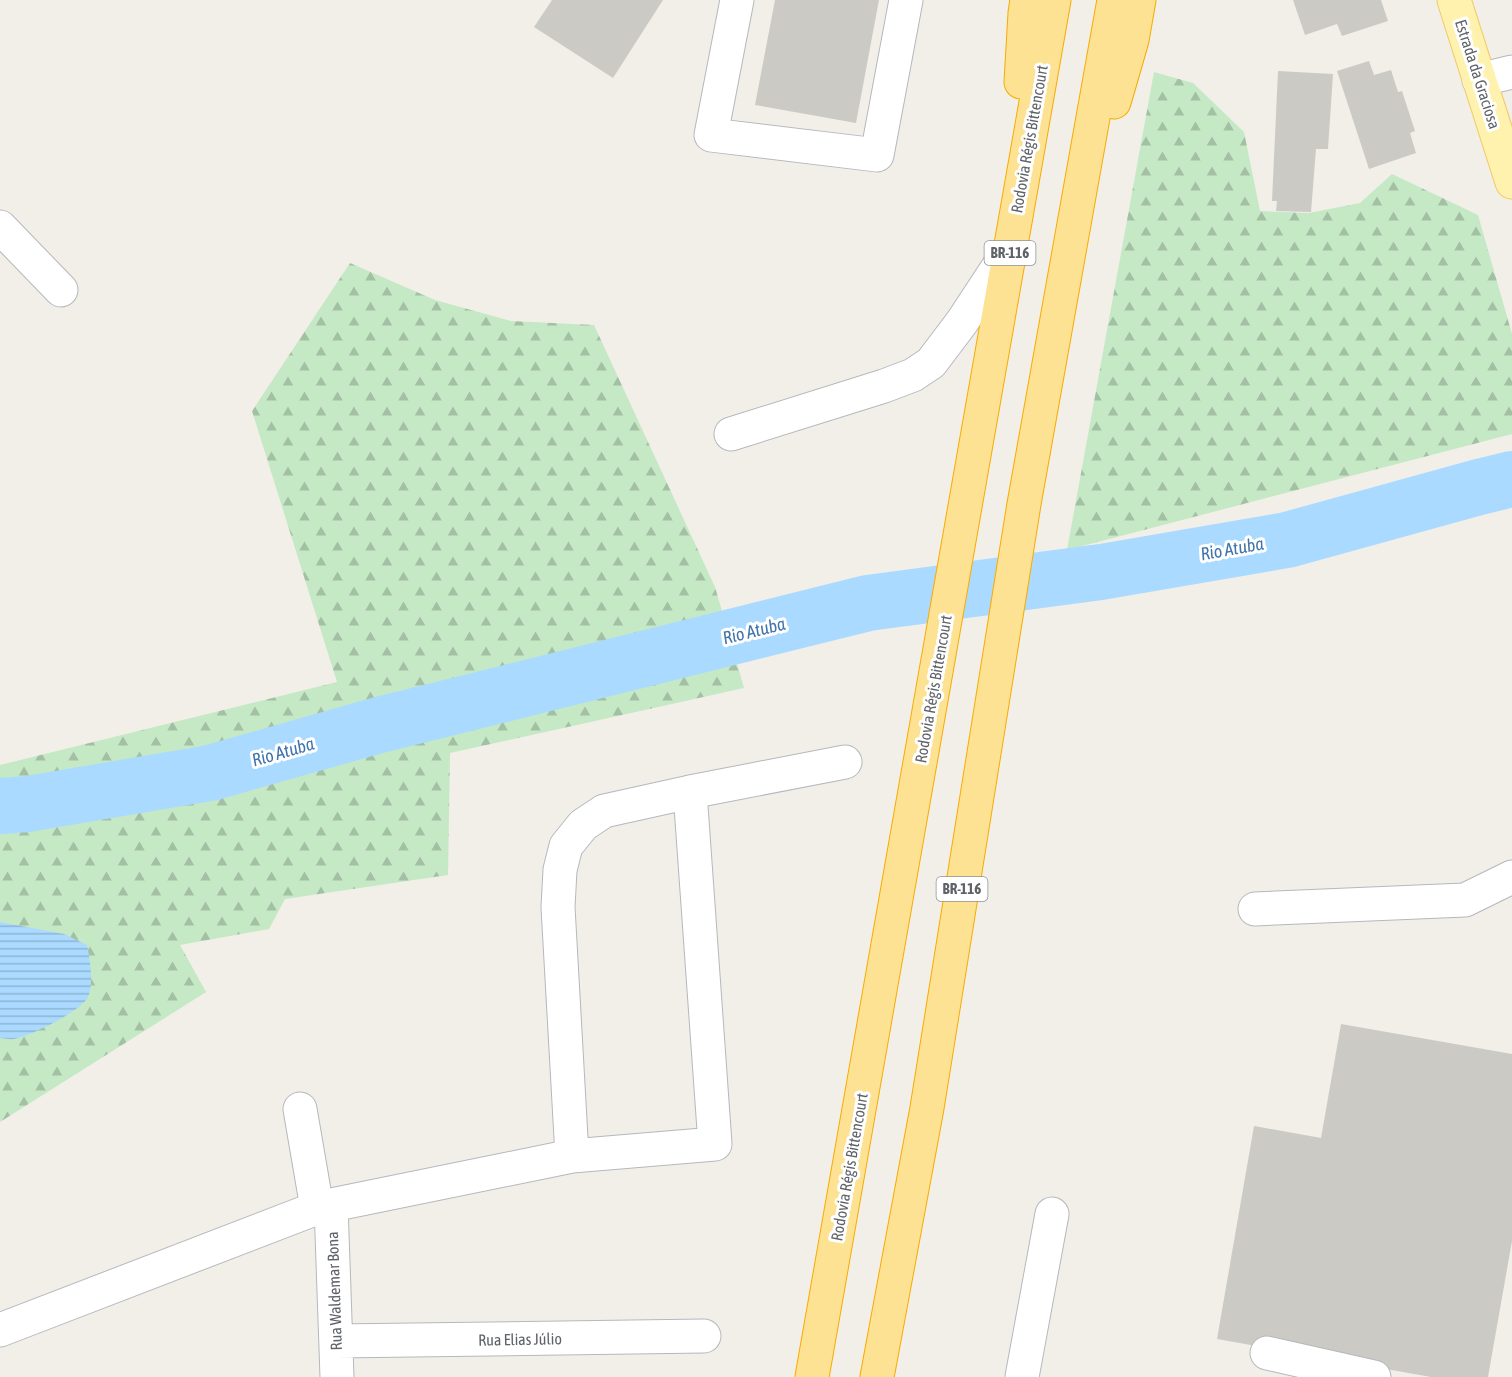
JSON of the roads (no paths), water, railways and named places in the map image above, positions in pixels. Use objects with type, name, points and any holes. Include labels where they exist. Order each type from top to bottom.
[{"type":"highway","points":[[1010,249],[1025,13],[1028,0]]},
{"type":"highway","name":"Rodovia Régis Bittencourt","points":[[812,1377],[1054,0]]},
{"type":"highway","name":"BR-116","points":[[877,1377],[927,1108],[1024,504],[1114,0]]},
{"type":"highway","points":[[1067,262],[1132,40],[1139,0]]},
{"type":"main road","name":"Estrada da Graciosa","points":[[1454,0],[1512,182]]},
{"type":"street","points":[[737,0],[711,135],[877,155],[906,0]]},
{"type":"street","points":[[1479,80],[1512,72]]},
{"type":"street","points":[[0,227],[61,290]]},
{"type":"street","points":[[731,434],[913,375],[931,363],[962,322],[1010,249]]},
{"type":"street","points":[[572,1156],[558,907],[560,870],[566,846],[583,825],[604,811],[845,762]]},
{"type":"street","points":[[0,1330],[324,1206],[572,1156],[715,1144],[690,792]]},
{"type":"street","points":[[1255,909],[1465,900],[1512,877]]},
{"type":"street","name":"Rua Waldemar Bona","points":[[300,1109],[324,1206],[337,1377]]},
{"type":"street","points":[[1022,1377],[1052,1214]]},
{"type":"street","name":"Rua Elias Júlio","points":[[336,1341],[704,1336]]},
{"type":"street","points":[[1267,1353],[1374,1377]]},
{"type":"water","points":[[0,922],[64,934],[87,945],[90,964],[90,992],[83,1003],[54,1022],[12,1039],[0,1038]]},
{"type":"waterway","name":"Rio Atuba","points":[[0,806],[28,804],[210,773],[379,725],[868,603],[1101,572],[1287,540],[1512,479]]}]
